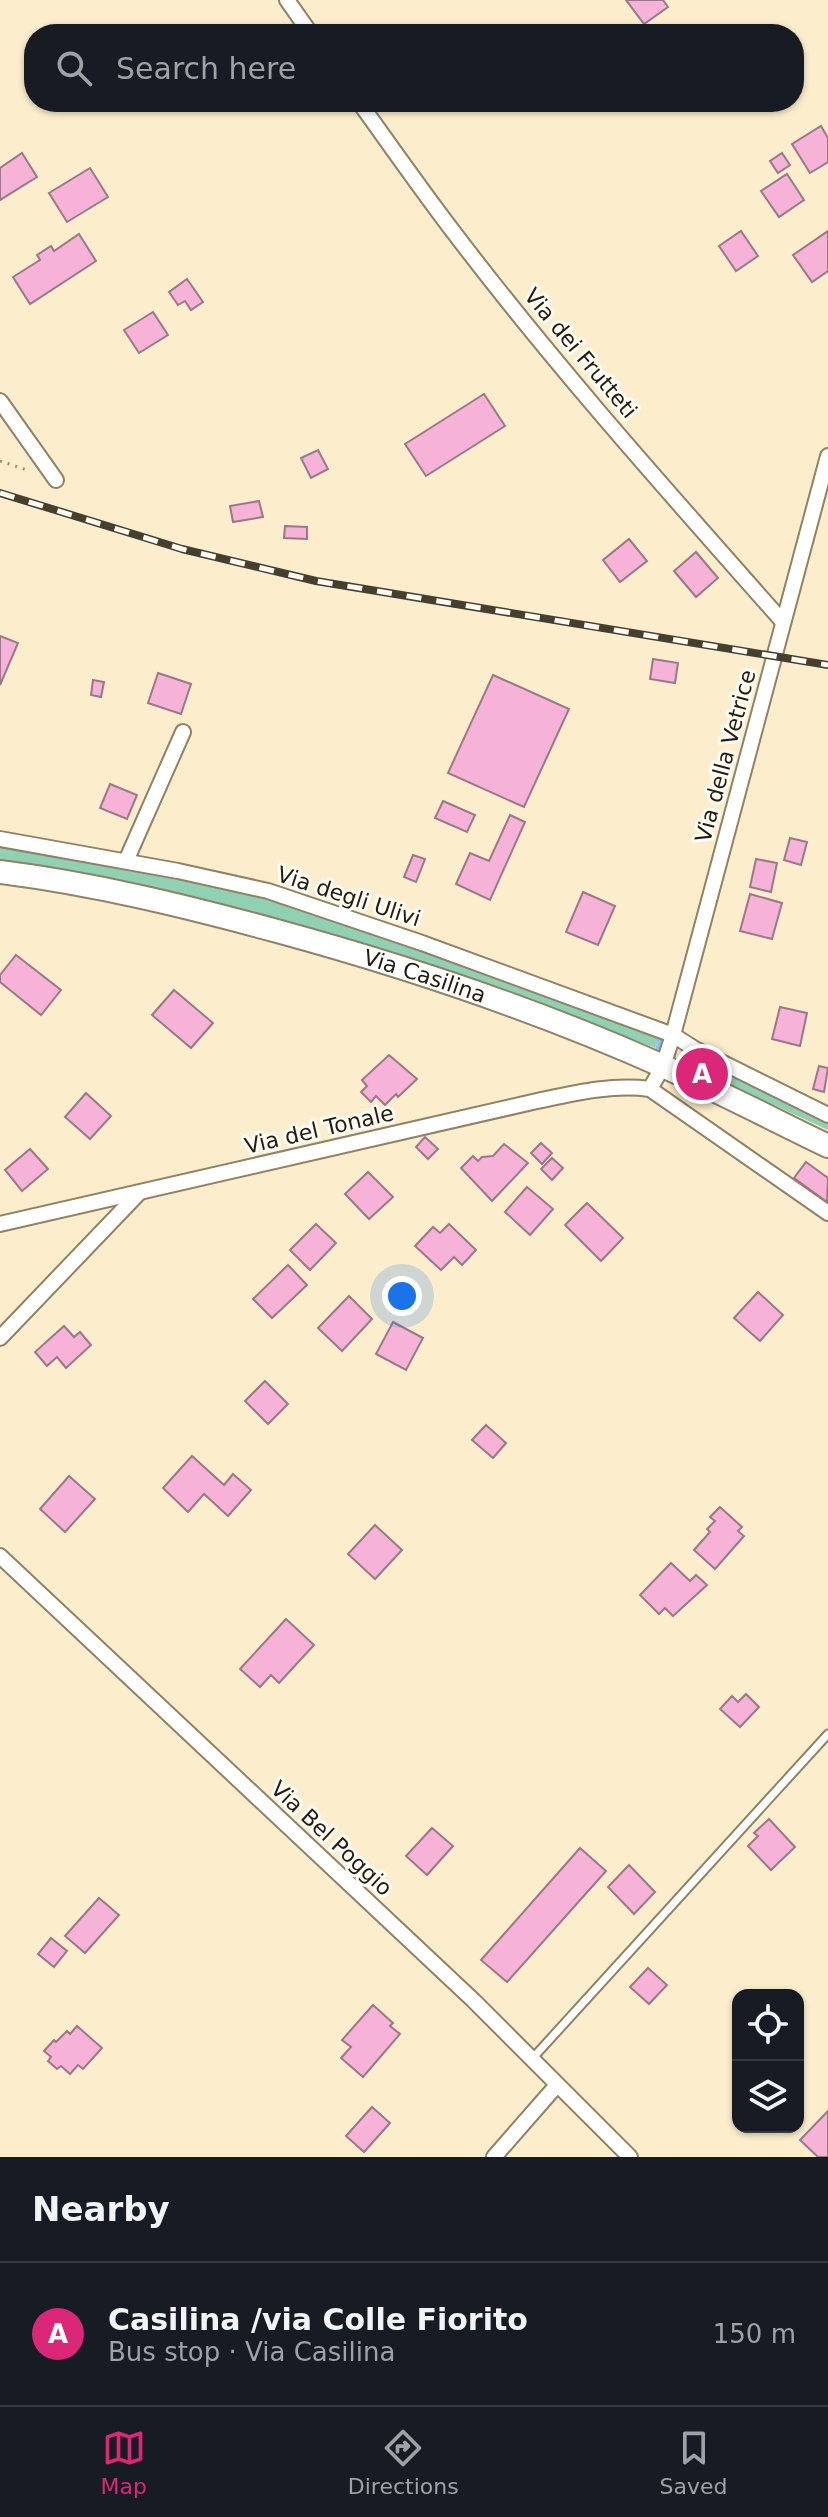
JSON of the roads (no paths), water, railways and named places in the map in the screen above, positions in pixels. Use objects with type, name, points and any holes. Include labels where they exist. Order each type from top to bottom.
[{"type":"main road","name":"Via Casilina","points":[[0,872],[65,880],[172,903],[357,953],[516,1006],[663,1066],[828,1146]]},
{"type":"street","points":[[287,0],[304,24]]},
{"type":"street","name":"Via dei Frutteti","points":[[366,112],[452,231],[528,325],[783,622]]},
{"type":"street","points":[[0,401],[56,480]]},
{"type":"street","name":"Via della Vetrice","points":[[650,1089],[663,1066],[673,1035],[828,456]]},
{"type":"street","points":[[126,861],[183,732]]},
{"type":"street","name":"Via degli Ulivi","points":[[0,839],[126,861],[268,891],[437,948],[673,1035],[828,1115]]},
{"type":"street","name":"Via del Tonale","points":[[0,1224],[556,1097],[605,1088],[650,1089]]},
{"type":"street","points":[[650,1089],[828,1213]]},
{"type":"street","points":[[0,1338],[139,1193]]},
{"type":"street","name":"Via Bel Poggio","points":[[0,1556],[473,2000],[630,2157]]},
{"type":"street","points":[[494,2157],[557,2085]]},
{"type":"lane","points":[[531,2060],[828,1734]]},
{"type":"waterway","points":[[658,1048],[662,1037]]},
{"type":"railway","points":[[0,493],[182,549],[316,581],[828,665]]},
{"type":"place","name":"Casilina /via Colle Fiorito","points":[[702,1074]]}]
